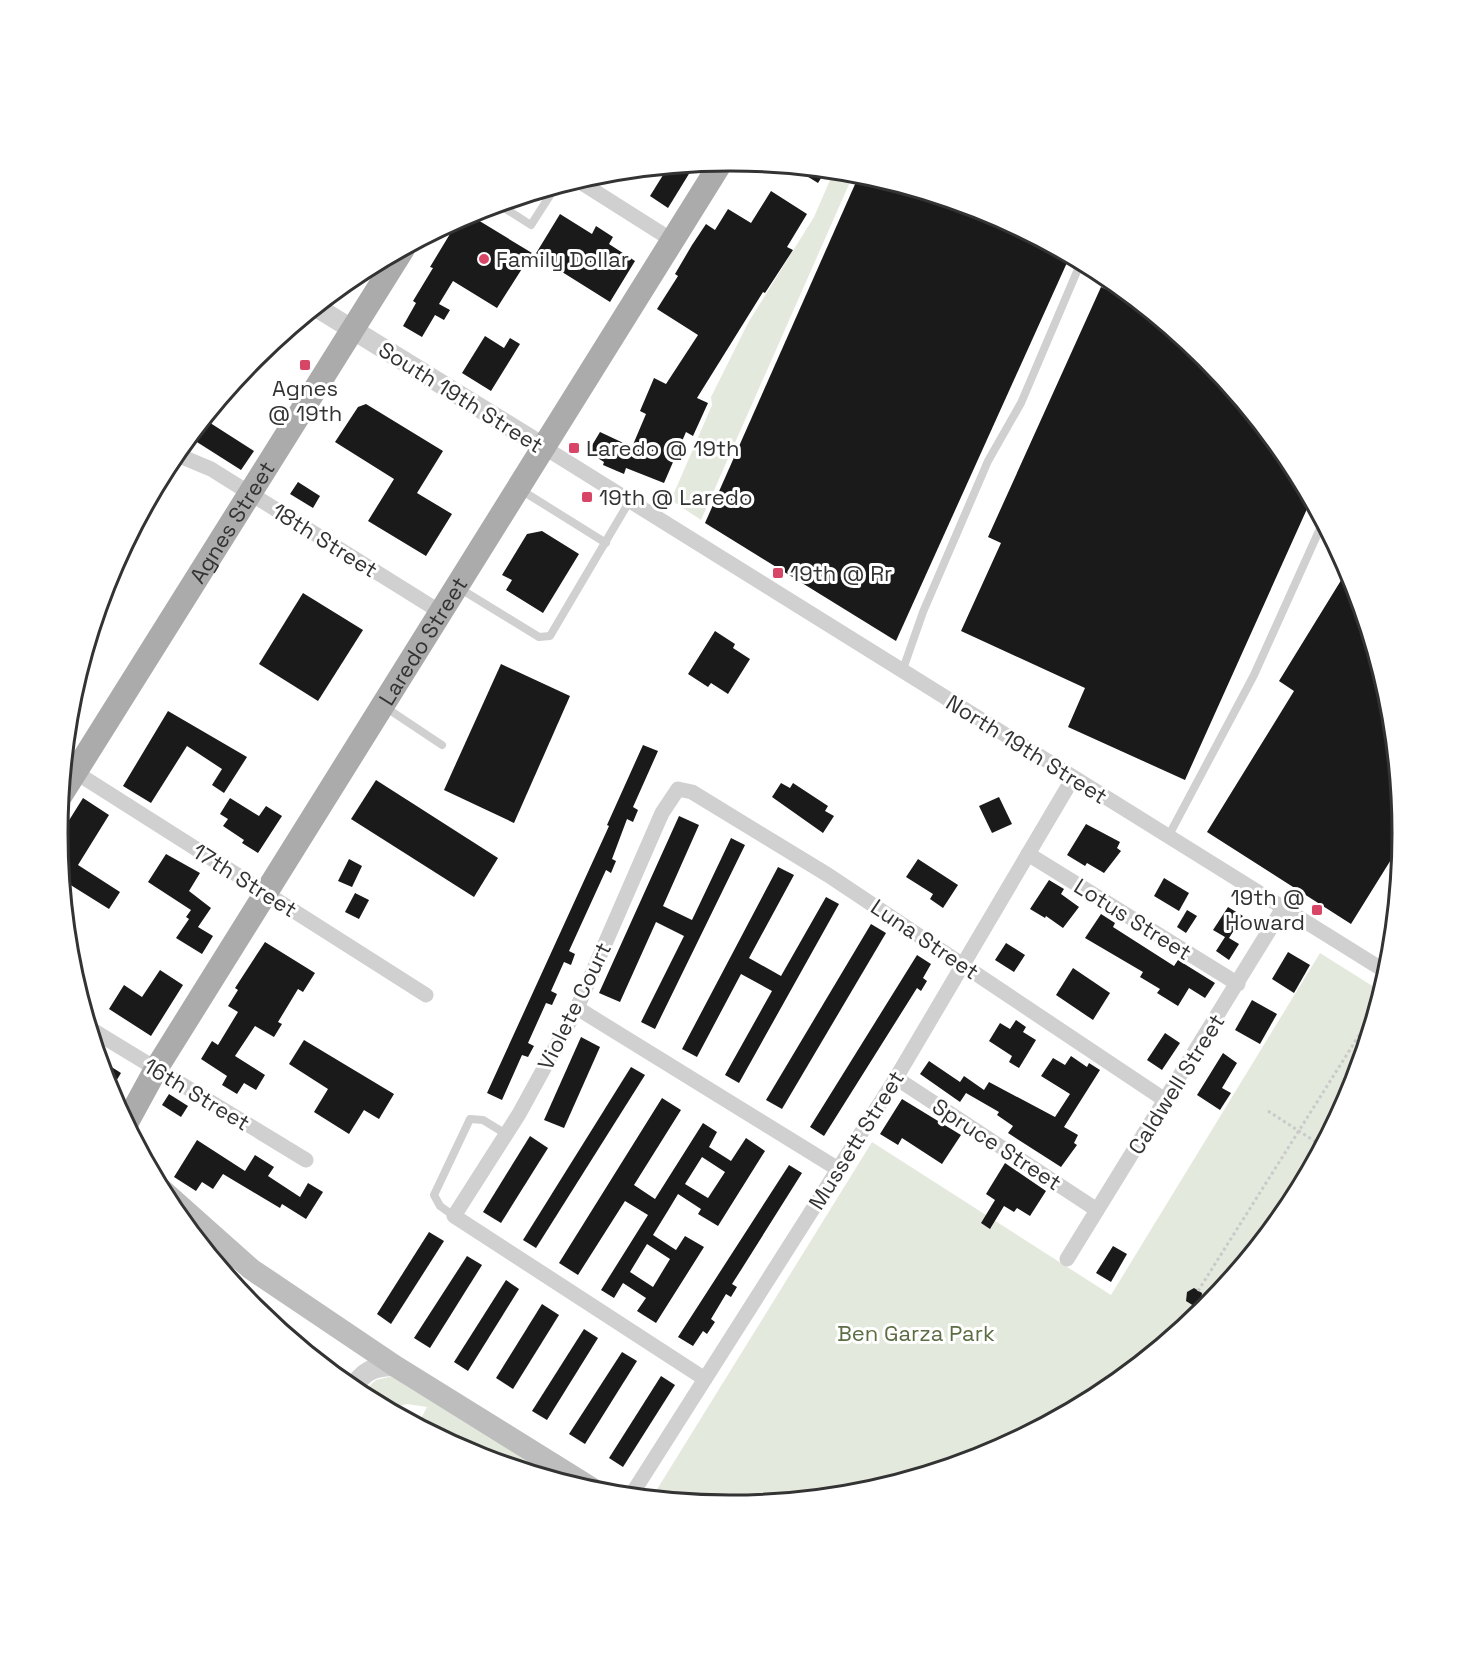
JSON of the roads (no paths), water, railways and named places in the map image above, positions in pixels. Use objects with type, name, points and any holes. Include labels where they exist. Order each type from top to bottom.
[{"type":"main road","name":"Laredo Street","points":[[131,1115],[156,1069],[675,242],[716,171]]},
{"type":"main road","name":"Agnes Street","points":[[71,764],[250,493],[394,263]]},
{"type":"main road","points":[[185,1210],[251,1269],[395,1366],[572,1476]]},
{"type":"street","points":[[588,187],[675,242]]},
{"type":"street","name":"South 19th Street","points":[[323,311],[667,526]]},
{"type":"street","name":"18th Street","points":[[184,458],[203,465],[250,493],[442,613]]},
{"type":"street","name":"North 19th Street","points":[[667,526],[1379,967]]},
{"type":"street","name":"17th Street","points":[[71,769],[426,995]]},
{"type":"street","name":"Mussett Street","points":[[635,1489],[896,1078],[1073,778]]},
{"type":"street","name":"Luna Street","points":[[678,789],[692,792],[828,875],[1165,1100]]},
{"type":"street","name":"Violete Court","points":[[454,1216],[506,1134],[577,1008],[662,813],[678,789]]},
{"type":"street","name":"Lotus Street","points":[[1028,854],[1238,984]]},
{"type":"street","name":"Caldwell Street","points":[[1067,1259],[1283,909]]},
{"type":"street","points":[[577,1008],[838,1169]]},
{"type":"street","name":"16th Street","points":[[99,1034],[306,1160]]},
{"type":"street","name":"Spruce Street","points":[[896,1078],[1097,1210]]},
{"type":"street","points":[[454,1216],[705,1379]]},
{"type":"street","points":[[357,1381],[368,1371],[379,1366],[395,1366]]},
{"type":"lane","points":[[507,210],[531,225],[549,197]]},
{"type":"lane","points":[[902,672],[923,612],[988,461],[1021,404],[1078,270]]},
{"type":"lane","points":[[519,489],[606,543]]},
{"type":"lane","points":[[458,588],[539,637],[547,637],[553,633],[629,502]]},
{"type":"lane","points":[[1168,837],[1254,675],[1319,531]]},
{"type":"lane","points":[[383,706],[442,745]]},
{"type":"lane","points":[[454,1216],[441,1206],[434,1195],[470,1119],[483,1120],[506,1134]]},
{"type":"place","name":"Family Dollar","points":[[484,259]]},
{"type":"place","name":"Agnes @ 19th","points":[[305,365]]},
{"type":"place","name":"Laredo @ 19th","points":[[574,448]]},
{"type":"place","name":"19th @ Laredo","points":[[587,497]]},
{"type":"place","name":"19th @ Rr","points":[[778,573]]},
{"type":"place","name":"19th @ Howard","points":[[1317,910]]},
{"type":"park label","name":"Ben Garza Park","points":[[916,1333]]}]
